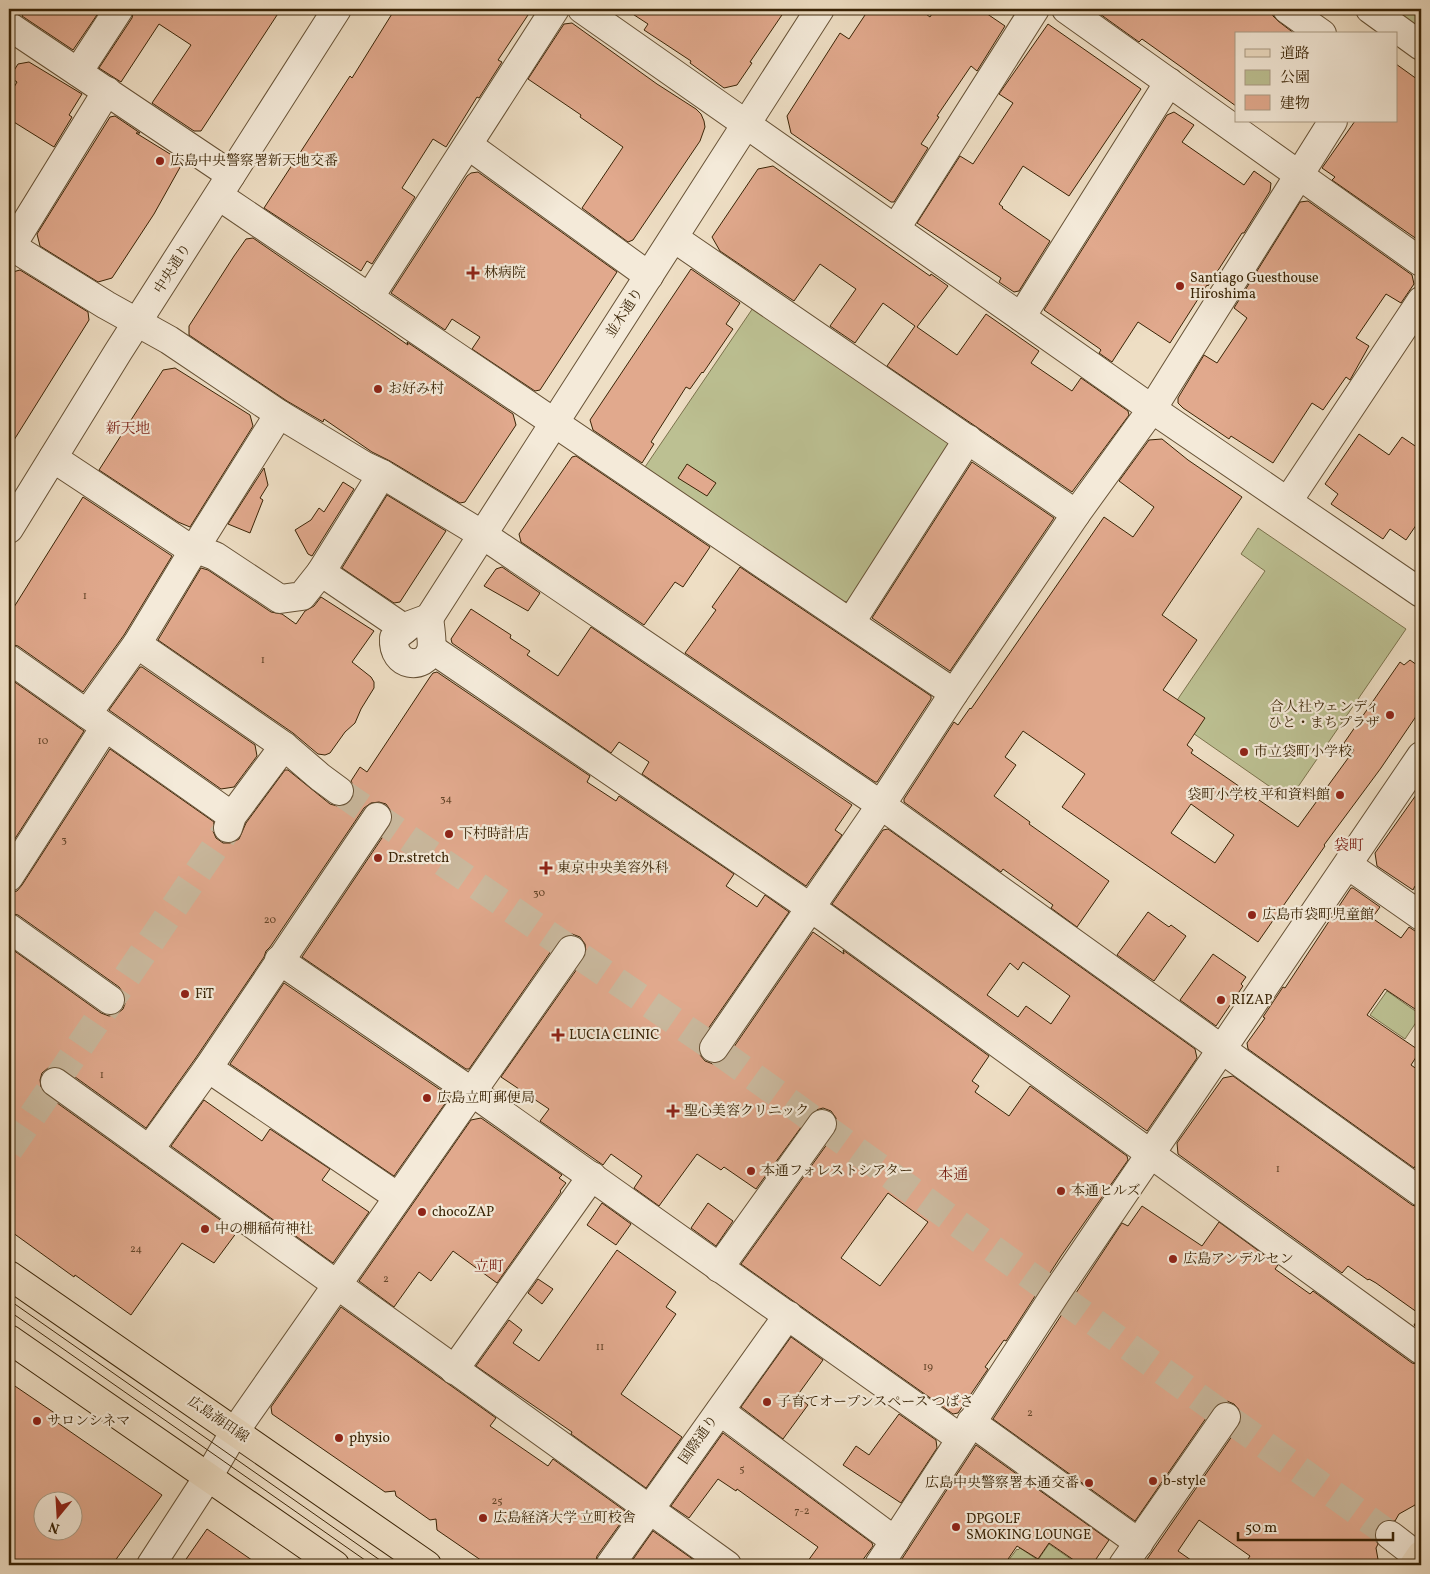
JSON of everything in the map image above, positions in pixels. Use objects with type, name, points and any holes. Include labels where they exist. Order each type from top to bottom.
[{"type":"main road","name":"広島海田線","points":[[9,1275],[427,1565]]},
{"type":"main road","points":[[9,1339],[335,1565]]},
{"type":"street","points":[[78,72],[119,9]]},
{"type":"street","name":"中央通り","points":[[9,529],[337,9]]},
{"type":"street","points":[[369,298],[555,9]]},
{"type":"street","points":[[582,9],[1152,409],[1421,593]]},
{"type":"street","points":[[896,228],[1035,9]]},
{"type":"street","points":[[1066,9],[1421,262]]},
{"type":"street","points":[[1287,9],[1319,32]]},
{"type":"street","points":[[1370,9],[1396,23],[1421,46]]},
{"type":"street","name":"並木通り","points":[[429,618],[674,238],[817,10]]},
{"type":"street","points":[[13,38],[78,72],[107,91],[369,298],[954,693]]},
{"type":"street","points":[[1021,317],[1169,82]]},
{"type":"street","points":[[107,91],[10,248],[169,340],[279,414],[483,535],[881,805],[1421,1192]]},
{"type":"street","points":[[714,1048],[881,805],[954,693],[1076,514],[1152,409],[1332,122]]},
{"type":"street","points":[[468,145],[649,276]]},
{"type":"street","points":[[674,238],[1076,514]]},
{"type":"street","points":[[1288,501],[1421,301]]},
{"type":"street","points":[[9,877],[137,644],[279,414]]},
{"type":"street","points":[[851,622],[968,439]]},
{"type":"street","points":[[53,458],[183,544],[215,556],[280,599],[302,596],[321,572],[382,474]]},
{"type":"street","points":[[321,572],[405,629]]},
{"type":"street","points":[[429,618],[432,649],[427,657],[419,663],[406,662],[397,656],[393,647],[394,638],[405,629],[410,625],[429,618]]},
{"type":"street","points":[[137,644],[284,746],[320,777],[340,791]]},
{"type":"street","points":[[432,649],[810,908],[1421,1350]]},
{"type":"street","points":[[9,659],[96,721],[230,822],[284,746]]},
{"type":"street","points":[[879,1565],[1056,1293],[1421,756]]},
{"type":"street","points":[[149,1150],[208,1068],[377,817]]},
{"type":"street","points":[[1348,865],[1421,916]]},
{"type":"street","points":[[9,928],[110,1000]]},
{"type":"street","points":[[151,1565],[208,1477],[235,1431],[571,950]]},
{"type":"street","points":[[279,960],[472,1092],[788,1315],[1139,1542]]},
{"type":"street","points":[[208,1068],[398,1197]]},
{"type":"street","points":[[54,1082],[649,1511],[727,1565]]},
{"type":"street","points":[[719,1268],[822,1124]]},
{"type":"street","points":[[454,1370],[592,1176]]},
{"type":"street","name":"国際通り","points":[[610,1565],[788,1315]]},
{"type":"street","points":[[720,1412],[895,1541]]},
{"type":"street","points":[[1123,1565],[1226,1416]]},
{"type":"street","points":[[1390,1535],[1419,1559]]},
{"type":"green space","points":[[1384,9],[1421,9],[1421,36]]},
{"type":"green space","points":[[755,305],[949,441],[948,453],[853,601],[841,602],[645,467]]},
{"type":"green space","points":[[1258,528],[1406,629],[1289,800],[1167,715],[1265,571],[1241,554]]},
{"type":"green space","points":[[1387,991],[1421,1015],[1405,1039],[1370,1015]]},
{"type":"green space","points":[[1049,1544],[1078,1564],[1005,1565],[1017,1549],[1020,1548],[1038,1560]]},
{"type":"building","points":[[26,9],[101,9],[73,50],[22,16]]},
{"type":"building","points":[[134,9],[281,9],[201,131],[194,131],[152,103],[191,45],[159,24],[121,82],[99,68],[132,18]]},
{"type":"building","points":[[395,9],[532,9],[498,60],[502,62],[479,98],[477,97],[446,147],[433,139],[402,188],[415,197],[372,264],[367,261],[361,271],[264,208],[350,76],[352,78]]},
{"type":"building","points":[[625,9],[786,9],[750,62],[752,63],[737,85],[724,88],[690,63],[691,61],[644,30],[648,24]]},
{"type":"building","points":[[869,9],[919,9],[930,17],[935,9],[980,9],[1005,26],[977,71],[971,66],[937,116],[939,117],[921,144],[928,148],[894,202],[891,202],[791,133],[787,116],[840,33],[849,39]]},
{"type":"building","points":[[1093,9],[1272,9],[1273,16],[1292,32],[1235,32],[1235,105],[1142,39],[1139,42]]},
{"type":"building","points":[[572,23],[657,84],[696,109],[704,121],[705,127],[700,141],[633,240],[628,242],[582,208],[623,147],[580,117],[581,115],[528,79],[564,24]]},
{"type":"building","points":[[1048,24],[1141,89],[1069,196],[1023,166],[999,204],[1050,241],[1019,291],[1014,292],[999,282],[1001,278],[917,223],[960,156],[973,164],[1013,103],[999,94]]},
{"type":"building","points":[[29,62],[82,94],[69,115],[72,117],[54,147],[9,119],[9,96],[17,82],[10,77],[18,64]]},
{"type":"building","points":[[1398,65],[1421,82],[1421,242],[1332,180],[1335,177],[1322,168],[1354,122],[1398,122]]},
{"type":"building","points":[[1174,112],[1194,125],[1182,142],[1244,185],[1254,171],[1271,183],[1270,191],[1170,343],[1138,322],[1112,362],[1099,353],[1100,349],[1044,310],[1167,115]]},
{"type":"building","points":[[115,116],[140,133],[136,133],[183,162],[154,214],[112,278],[98,282],[40,246],[37,234],[110,117]]},
{"type":"building","points":[[773,166],[930,276],[931,274],[948,286],[917,327],[957,355],[986,314],[1039,351],[1031,363],[1072,391],[1081,378],[1128,411],[1129,415],[1072,492],[887,366],[915,326],[883,303],[855,343],[830,326],[856,289],[820,264],[794,301],[720,251],[712,237],[758,169]]},
{"type":"building","points":[[478,172],[617,272],[540,390],[535,391],[472,349],[480,337],[452,319],[445,330],[391,293],[467,176]]},
{"type":"building","points":[[1308,201],[1412,275],[1414,284],[1401,303],[1386,294],[1356,338],[1369,346],[1350,380],[1346,377],[1323,410],[1312,403],[1273,463],[1231,436],[1229,439],[1183,408],[1178,403],[1178,398],[1204,355],[1217,363],[1247,318],[1234,308],[1300,202]]},
{"type":"building","points":[[253,238],[408,345],[407,342],[513,414],[516,425],[465,502],[460,503],[372,452],[324,419],[323,422],[287,401],[189,335],[189,326],[234,256],[246,239]]},
{"type":"building","points":[[691,269],[740,303],[726,324],[733,329],[703,373],[690,389],[686,387],[651,442],[654,444],[642,463],[593,430],[590,420]]},
{"type":"building","points":[[20,270],[88,312],[89,320],[9,448],[9,273]]},
{"type":"building","points":[[175,368],[250,415],[253,426],[190,527],[178,522],[99,470],[163,370]]},
{"type":"building","points":[[1359,434],[1389,455],[1402,437],[1421,450],[1421,518],[1406,540],[1390,529],[1383,539],[1331,504],[1338,494],[1325,484]]},
{"type":"building","points":[[1162,439],[1188,460],[1242,497],[1162,615],[1197,640],[1163,690],[1205,718],[1187,745],[1193,750],[1191,753],[1298,827],[1354,750],[1344,743],[1400,662],[1404,665],[1410,660],[1421,668],[1421,709],[1381,768],[1324,845],[1258,942],[1062,807],[1085,774],[1023,731],[1005,757],[1016,765],[994,796],[1030,822],[1029,824],[1109,881],[1077,927],[1051,908],[1053,905],[1003,869],[1001,872],[904,802],[904,799],[954,722],[958,725],[971,709],[1104,517],[1133,537],[1154,507],[1119,481],[1149,440]],"holes":[[[1191,804],[1234,835],[1215,863],[1171,833]]]},
{"type":"building","points":[[576,456],[710,547],[683,587],[675,582],[644,625],[521,542],[519,534],[572,457]]},
{"type":"building","points":[[972,462],[1054,518],[950,671],[872,618]]},
{"type":"building","points":[[687,464],[716,483],[707,496],[678,478]]},
{"type":"building","points":[[264,468],[268,485],[260,498],[263,500],[250,533],[228,524]]},
{"type":"building","points":[[343,482],[354,489],[312,556],[308,554],[295,530],[311,520],[319,508],[324,512]]},
{"type":"building","points":[[387,495],[446,531],[400,602],[394,603],[342,568]]},
{"type":"building","points":[[83,497],[172,556],[124,635],[83,692],[18,646],[9,644],[9,615]]},
{"type":"building","points":[[502,567],[540,593],[528,611],[484,586],[496,569]]},
{"type":"building","points":[[740,567],[931,696],[931,699],[877,782],[685,653],[716,610],[712,607]]},
{"type":"building","points":[[201,568],[208,570],[271,612],[282,614],[296,624],[305,611],[314,606],[321,597],[374,631],[352,662],[371,677],[374,682],[374,688],[355,723],[345,732],[330,753],[325,755],[318,754],[293,733],[158,640]]},
{"type":"building","points":[[471,609],[511,635],[510,638],[530,651],[527,655],[558,676],[591,627],[852,805],[835,830],[842,835],[806,886],[642,774],[649,762],[619,742],[611,753],[452,643],[451,639]]},
{"type":"building","points":[[140,667],[255,745],[257,756],[234,787],[221,789],[109,710]]},
{"type":"building","points":[[437,672],[590,776],[587,782],[616,801],[619,796],[734,874],[726,886],[757,907],[765,895],[789,912],[701,1039],[698,1047],[700,1055],[705,1061],[713,1064],[721,1062],[727,1057],[813,932],[844,954],[843,950],[989,1056],[972,1081],[979,1086],[975,1092],[1009,1116],[1030,1086],[1127,1156],[1128,1160],[1061,1256],[1006,1341],[1004,1340],[985,1367],[988,1369],[958,1413],[953,1414],[741,1264],[835,1133],[837,1126],[836,1118],[831,1111],[823,1108],[816,1110],[810,1115],[756,1189],[724,1167],[721,1170],[697,1154],[659,1206],[634,1188],[642,1176],[611,1154],[603,1165],[540,1121],[549,1109],[501,1077],[584,959],[586,952],[585,944],[580,937],[572,934],[558,941],[469,1069],[466,1069],[302,957],[390,826],[392,819],[391,811],[386,804],[379,802],[371,803],[364,808],[195,1059],[146,1128],[64,1069],[56,1066],[48,1068],[42,1073],[40,1080],[41,1088],[46,1095],[237,1232],[214,1263],[182,1243],[131,1315],[9,1230],[9,947],[101,1013],[109,1016],[117,1014],[123,1009],[126,1001],[124,993],[119,987],[18,915],[9,913],[9,893],[17,891],[22,885],[110,749],[214,822],[213,831],[216,838],[223,843],[232,843],[239,839],[246,823],[285,770],[288,770],[330,804],[337,806],[345,805],[351,801],[355,792],[351,781],[360,767],[367,772],[433,673]],"holes":[[[888,1193],[928,1222],[880,1286],[841,1258]]]},
{"type":"building","points":[[9,678],[84,731],[9,848]]},
{"type":"building","points":[[1421,788],[1421,890],[1415,886],[1413,890],[1377,866],[1375,853]]},
{"type":"building","points":[[888,829],[1195,1049],[1197,1058],[1147,1131],[832,904],[883,830]],"holes":[[[1023,962],[1070,996],[1051,1024],[1026,1006],[1018,1017],[987,995],[1010,963],[1018,970]]]},
{"type":"building","points":[[1351,888],[1380,907],[1372,918],[1401,938],[1409,927],[1421,935],[1421,1013],[1385,989],[1367,1015],[1420,1051],[1411,1065],[1421,1072],[1421,1157],[1414,1168],[1248,1049],[1247,1043],[1265,1018],[1263,1017],[1283,987],[1285,988]]},
{"type":"building","points":[[1148,912],[1186,936],[1154,981],[1117,955]]},
{"type":"building","points":[[1213,954],[1246,977],[1241,984],[1243,986],[1216,1026],[1180,1000]]},
{"type":"building","points":[[284,983],[448,1095],[449,1098],[394,1176],[230,1064]]},
{"type":"building","points":[[1233,1076],[1412,1205],[1421,1208],[1421,1315],[1348,1266],[1342,1273],[1178,1154],[1177,1143],[1223,1078]]},
{"type":"building","points":[[204,1100],[262,1141],[270,1129],[330,1169],[322,1180],[369,1212],[333,1263],[171,1146]]},
{"type":"building","points":[[481,1118],[562,1175],[559,1178],[566,1183],[497,1283],[453,1251],[431,1281],[419,1272],[394,1307],[359,1281],[471,1120]]},
{"type":"building","points":[[602,1203],[631,1224],[616,1245],[587,1225]]},
{"type":"building","points":[[708,1203],[733,1221],[716,1246],[691,1228]]},
{"type":"building","points":[[1142,1206],[1202,1246],[1219,1222],[1278,1265],[1275,1269],[1310,1294],[1313,1291],[1412,1363],[1421,1365],[1421,1496],[1415,1505],[1399,1514],[1395,1521],[1385,1520],[1377,1526],[1375,1540],[1378,1544],[1376,1548],[1379,1565],[1244,1565],[1250,1556],[1199,1520],[1178,1551],[1198,1565],[1143,1565],[1239,1426],[1241,1419],[1240,1411],[1234,1404],[1227,1401],[1213,1408],[1135,1521],[993,1419],[1122,1223],[1128,1226]]},
{"type":"building","points":[[617,1250],[676,1292],[666,1307],[676,1314],[621,1394],[682,1437],[646,1488],[571,1434],[572,1432],[476,1366],[509,1320],[522,1330],[513,1343],[539,1361]]},
{"type":"building","points":[[538,1279],[553,1289],[542,1304],[528,1293]]},
{"type":"building","points":[[341,1307],[496,1418],[490,1426],[548,1466],[553,1459],[628,1513],[597,1556],[595,1565],[488,1565],[437,1530],[436,1519],[430,1520],[396,1496],[395,1491],[385,1492],[272,1414],[271,1407]]},
{"type":"building","points":[[1421,1315],[1421,1331],[1414,1325]]},
{"type":"building","points":[[791,1337],[823,1360],[797,1396],[808,1405],[783,1439],[741,1407]]},
{"type":"building","points":[[9,1382],[56,1414],[52,1419],[162,1495],[112,1565],[17,1565],[9,1560]]},
{"type":"building","points":[[899,1414],[936,1440],[937,1448],[901,1503],[843,1465],[856,1446],[869,1455]]},
{"type":"building","points":[[723,1433],[872,1543],[873,1546],[859,1565],[805,1565],[818,1547],[737,1489],[736,1491],[718,1479],[689,1518],[671,1506]]},
{"type":"building","points":[[976,1445],[1109,1540],[1092,1565],[1081,1565],[1049,1543],[1038,1559],[1017,1546],[1004,1565],[898,1565]]},
{"type":"building","points":[[207,1529],[259,1565],[182,1565]]},
{"type":"building","points":[[653,1531],[701,1565],[629,1565]]},
{"type":"tunnel","points":[[339,791],[714,1048],[1390,1535]]},
{"type":"tunnel","points":[[9,1150],[228,828]]},
{"type":"tram line","points":[[9,1300],[387,1565]]},
{"type":"tram line","points":[[9,1311],[372,1565]]},
{"type":"place","name":"広島中央警察署新天地交番","points":[[160,161]]},
{"type":"place","name":"林病院","points":[[473,273]]},
{"type":"place","name":"Santiago Guesthouse Hiroshima","points":[[1180,286]]},
{"type":"place","name":"お好み村","points":[[378,389]]},
{"type":"place","name":"合人社ウェンディ ひと・まちプラザ","points":[[1390,715]]},
{"type":"place","name":"市立袋町小学校","points":[[1244,752]]},
{"type":"place","name":"袋町小学校 平和資料館","points":[[1340,795]]},
{"type":"place","name":"下村時計店","points":[[449,834]]},
{"type":"place","name":"Dr.stretch","points":[[378,858]]},
{"type":"place","name":"東京中央美容外科","points":[[546,868]]},
{"type":"place","name":"広島市袋町児童館","points":[[1252,915]]},
{"type":"place","name":"FiT","points":[[185,994]]},
{"type":"place","name":"RIZAP","points":[[1221,1000]]},
{"type":"place","name":"LUCIA CLINIC","points":[[558,1035]]},
{"type":"place","name":"広島立町郵便局","points":[[427,1098]]},
{"type":"place","name":"聖心美容クリニック","points":[[673,1111]]},
{"type":"place","name":"本通フォレストシアター","points":[[751,1171]]},
{"type":"place","name":"本通ヒルズ","points":[[1061,1191]]},
{"type":"place","name":"chocoZAP","points":[[422,1212]]},
{"type":"place","name":"中の棚稲荷神社","points":[[205,1229]]},
{"type":"place","name":"広島アンデルセン","points":[[1173,1259]]},
{"type":"place","name":"子育てオープンスペース つばさ","points":[[767,1402]]},
{"type":"place","name":"サロンシネマ","points":[[37,1421]]},
{"type":"place","name":"physio","points":[[339,1438]]},
{"type":"place","name":"b-style","points":[[1153,1481]]},
{"type":"place","name":"広島中央警察署本通交番","points":[[1089,1483]]},
{"type":"place","name":"広島経済大学 立町校舎","points":[[483,1518]]},
{"type":"place","name":"DPGOLF SMOKING LOUNGE","points":[[956,1527]]},
{"type":"district","name":"新天地","points":[[128,429]]},
{"type":"district","name":"袋町","points":[[1349,846]]},
{"type":"district","name":"本通","points":[[953,1175]]},
{"type":"district","name":"立町","points":[[489,1267]]}]
